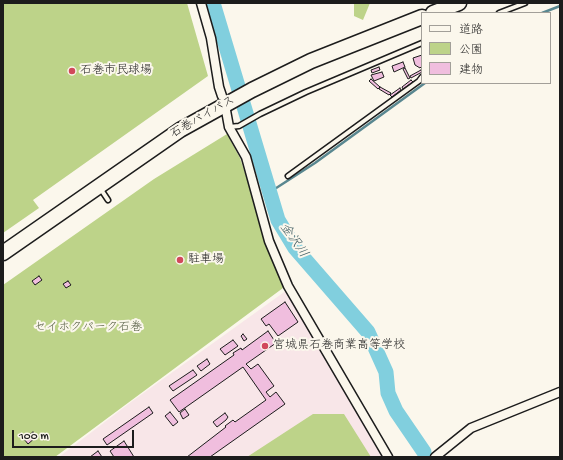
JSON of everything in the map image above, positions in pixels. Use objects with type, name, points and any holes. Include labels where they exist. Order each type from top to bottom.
[{"type":"highway","points":[[435,12],[459,3]]},
{"type":"highway","name":"石巻バイパス","points":[[3,253],[180,130],[226,101],[311,61],[421,17]]},
{"type":"street","points":[[201,3],[211,38],[219,87],[226,101],[229,127],[246,157],[269,241],[288,286],[388,457]]},
{"type":"street","points":[[435,457],[471,428],[560,392]]},
{"type":"lane","points":[[502,12],[525,3]]},
{"type":"lane","points":[[229,127],[239,126],[306,92],[421,44]]},
{"type":"lane","points":[[288,176],[421,78]]},
{"type":"lane","points":[[99,186],[108,200]]},
{"type":"shaded area","name":"宮城県石巻商業高等学校","points":[[287,290],[382,457],[59,457],[131,402]]},
{"type":"green space","points":[[3,3],[187,3],[208,76],[33,200],[39,208],[3,233]]},
{"type":"green space","points":[[354,3],[370,3],[363,20],[354,16]]},
{"type":"green space","name":"セイホクパーク石巻","points":[[227,134],[240,158],[283,288],[55,457],[3,457],[3,285],[154,179]]},
{"type":"green space","points":[[313,414],[344,414],[371,457],[247,457]]},
{"type":"building","points":[[421,55],[420,68],[415,65],[413,58]]},
{"type":"building","points":[[403,62],[405,67],[394,72],[392,66]]},
{"type":"building","points":[[379,67],[380,70],[372,73],[371,70]]},
{"type":"building","points":[[405,68],[410,78],[408,79],[403,69]]},
{"type":"building","points":[[421,70],[421,73],[411,78],[410,76]]},
{"type":"building","points":[[382,72],[384,77],[374,81],[371,75]]},
{"type":"building","points":[[371,79],[380,87],[378,89],[369,81]]},
{"type":"building","points":[[411,80],[413,82],[403,89],[402,87]]},
{"type":"building","points":[[380,87],[391,93],[389,95],[379,89]]},
{"type":"building","points":[[400,88],[401,90],[392,97],[390,95]]},
{"type":"building","points":[[39,276],[42,280],[35,285],[32,281]]},
{"type":"building","points":[[68,281],[71,285],[66,288],[63,284]]},
{"type":"building","points":[[285,302],[298,322],[278,336],[269,324],[266,326],[261,319]]},
{"type":"building","points":[[268,331],[276,343],[246,364],[251,369],[258,364],[274,386],[266,392],[270,397],[276,392],[285,404],[210,457],[187,457],[233,420],[235,422],[266,400],[243,367],[179,412],[170,400],[234,355],[233,353],[241,348],[242,350]]},
{"type":"building","points":[[243,334],[247,339],[244,341],[241,336]]},
{"type":"building","points":[[233,340],[238,346],[225,355],[220,349]]},
{"type":"building","points":[[207,359],[210,364],[201,371],[197,366]]},
{"type":"building","points":[[193,370],[197,375],[173,391],[169,386]]},
{"type":"building","points":[[149,407],[153,413],[107,445],[103,439]]},
{"type":"building","points":[[185,409],[189,415],[183,419],[180,413]]},
{"type":"building","points":[[170,412],[178,422],[173,426],[165,416]]},
{"type":"building","points":[[225,413],[228,417],[217,427],[213,422]]},
{"type":"building","points":[[33,432],[36,437],[28,444],[24,439]]},
{"type":"building","points":[[124,441],[134,457],[114,457],[110,451]]},
{"type":"building","points":[[98,451],[102,457],[90,457]]},
{"type":"waterway","name":"金沢川","points":[[213,3],[278,220],[295,248],[368,332],[386,372],[388,393],[396,411],[424,452]]},
{"type":"waterway","points":[[545,12],[560,6]]},
{"type":"waterway","points":[[270,192],[315,163],[424,84]]},
{"type":"place","name":"石巻市民球場","points":[[72,71]]},
{"type":"place","name":"駐車場","points":[[180,260]]},
{"type":"place","name":"宮城県石巻商業高等学校","points":[[265,346]]}]
